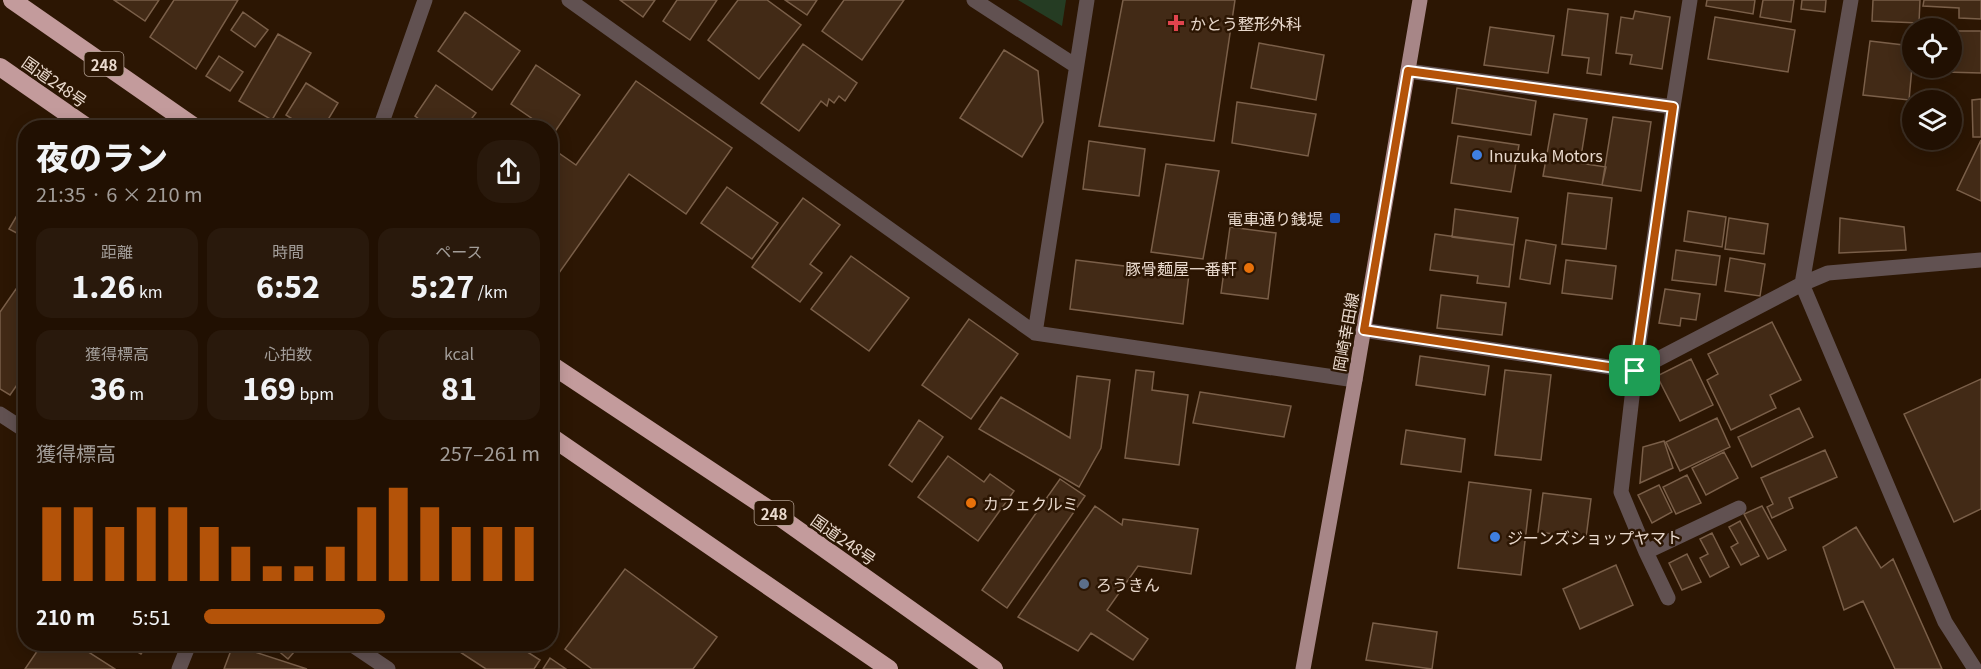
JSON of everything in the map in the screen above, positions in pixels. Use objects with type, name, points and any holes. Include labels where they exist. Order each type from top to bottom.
[{"type":"highway","name":"248","points":[[12,0],[184,120]]},
{"type":"highway","name":"国道248号","points":[[0,67],[76,120]]},
{"type":"highway","name":"国道248号","points":[[558,369],[767,508],[994,669]]},
{"type":"highway","points":[[558,441],[889,669]]},
{"type":"main road","name":"岡崎幸田線","points":[[1303,669],[1420,0]]},
{"type":"street","points":[[383,120],[425,0]]},
{"type":"street","points":[[570,0],[1035,333],[1355,380]]},
{"type":"street","points":[[974,0],[1076,66]]},
{"type":"street","points":[[1035,333],[1087,0]]},
{"type":"street","points":[[1668,598],[1621,492],[1635,371],[1690,0]]},
{"type":"street","points":[[1851,0],[1802,284],[1944,621],[1975,669]]},
{"type":"street","points":[[1408,71],[1673,107]]},
{"type":"street","points":[[1364,330],[1635,371],[1802,284],[1828,273],[1981,260]]},
{"type":"street","points":[[0,414],[18,426]]},
{"type":"street","points":[[1646,552],[1739,508]]},
{"type":"street","points":[[178,669],[186,651]]},
{"type":"street","points":[[361,651],[388,669]]},
{"type":"green space","points":[[1018,0],[1066,0],[1062,26]]},
{"type":"building","points":[[114,0],[159,0],[145,21]]},
{"type":"building","points":[[174,0],[238,0],[196,69],[150,37]]},
{"type":"building","points":[[620,0],[655,0],[643,17]]},
{"type":"building","points":[[677,0],[717,0],[690,40],[663,21]]},
{"type":"building","points":[[738,0],[767,0],[801,25],[759,79],[708,40]]},
{"type":"building","points":[[785,0],[817,0],[807,15]]},
{"type":"building","points":[[844,0],[904,0],[862,60],[822,31]]},
{"type":"building","points":[[1123,0],[1235,0],[1214,141],[1099,126]]},
{"type":"building","points":[[1707,0],[1755,0],[1753,14],[1706,6]]},
{"type":"building","points":[[1763,0],[1794,0],[1791,22],[1760,17]]},
{"type":"building","points":[[1802,0],[1826,0],[1825,12],[1801,9]]},
{"type":"building","points":[[1873,0],[1920,0],[1919,18],[1902,18],[1902,22],[1872,21]]},
{"type":"building","points":[[1924,0],[1981,0],[1981,19],[1959,18],[1959,8],[1923,6]]},
{"type":"building","points":[[1568,9],[1608,14],[1601,75],[1587,73],[1589,58],[1562,55]]},
{"type":"building","points":[[1635,11],[1670,17],[1662,69],[1630,64],[1632,55],[1616,53],[1621,17],[1633,19]]},
{"type":"building","points":[[243,12],[268,30],[255,47],[231,30]]},
{"type":"building","points":[[465,12],[520,51],[492,90],[438,51]]},
{"type":"building","points":[[1715,17],[1795,30],[1788,72],[1708,59]]},
{"type":"building","points":[[1490,27],[1554,36],[1548,73],[1484,65]]},
{"type":"building","points":[[1962,31],[1981,31],[1981,73],[1962,72]]},
{"type":"building","points":[[278,34],[311,53],[272,120],[239,101]]},
{"type":"building","points":[[1870,41],[1902,45],[1902,78],[1911,78],[1910,90],[1902,90],[1902,99],[1863,95]]},
{"type":"building","points":[[1259,43],[1324,55],[1316,100],[1251,88]]},
{"type":"building","points":[[803,44],[857,83],[845,101],[839,96],[834,103],[829,99],[827,106],[821,101],[799,131],[761,103]]},
{"type":"building","points":[[1004,50],[1038,71],[1043,122],[1022,157],[960,118]]},
{"type":"building","points":[[219,56],[243,72],[230,91],[206,76]]},
{"type":"building","points":[[536,65],[580,95],[558,127],[558,120],[534,120],[511,104]]},
{"type":"building","points":[[636,81],[732,148],[686,214],[629,174],[559,273],[558,153],[576,165]]},
{"type":"building","points":[[306,83],[338,103],[328,120],[294,120],[286,115]]},
{"type":"building","points":[[436,85],[476,113],[471,120],[420,120],[415,116]]},
{"type":"building","points":[[1457,88],[1536,101],[1531,135],[1452,123]]},
{"type":"building","points":[[1981,99],[1981,137],[1973,137],[1972,100]]},
{"type":"building","points":[[1237,102],[1316,114],[1308,156],[1232,143]]},
{"type":"building","points":[[1554,114],[1587,119],[1580,163],[1606,167],[1602,185],[1543,176]]},
{"type":"building","points":[[1613,117],[1651,122],[1641,191],[1602,185]]},
{"type":"building","points":[[1458,136],[1519,145],[1511,192],[1451,183]]},
{"type":"building","points":[[1981,140],[1981,201],[1957,190]]},
{"type":"building","points":[[1089,141],[1145,149],[1139,196],[1083,189]]},
{"type":"building","points":[[1166,164],[1219,171],[1203,259],[1151,252]]},
{"type":"building","points":[[727,187],[778,223],[752,259],[701,223]]},
{"type":"building","points":[[1568,193],[1612,198],[1606,249],[1562,244]]},
{"type":"building","points":[[803,198],[840,225],[810,264],[822,273],[800,302],[752,267]]},
{"type":"building","points":[[1455,209],[1518,218],[1514,245],[1452,237]]},
{"type":"building","points":[[1688,211],[1726,217],[1722,247],[1684,241]]},
{"type":"building","points":[[18,214],[18,234],[9,229]]},
{"type":"building","points":[[1729,218],[1768,224],[1764,254],[1725,249]]},
{"type":"building","points":[[1840,218],[1904,227],[1906,250],[1839,253]]},
{"type":"building","points":[[1230,227],[1276,233],[1268,299],[1221,293]]},
{"type":"building","points":[[1435,234],[1514,245],[1509,287],[1477,283],[1478,276],[1430,270]]},
{"type":"building","points":[[1526,240],[1556,245],[1550,284],[1520,279]]},
{"type":"building","points":[[1676,250],[1720,256],[1716,285],[1672,280]]},
{"type":"building","points":[[851,256],[909,298],[869,351],[811,309]]},
{"type":"building","points":[[1730,258],[1765,264],[1760,296],[1725,291]]},
{"type":"building","points":[[1076,260],[1189,274],[1183,324],[1070,309]]},
{"type":"building","points":[[1566,260],[1616,266],[1612,299],[1562,293]]},
{"type":"building","points":[[16,289],[18,290],[18,384],[10,395],[0,389],[0,312]]},
{"type":"building","points":[[1665,289],[1700,294],[1696,320],[1681,318],[1680,326],[1659,323]]},
{"type":"building","points":[[1441,295],[1506,303],[1502,335],[1437,328]]},
{"type":"building","points":[[969,319],[1018,354],[971,419],[922,385]]},
{"type":"building","points":[[1772,322],[1801,380],[1770,395],[1776,408],[1731,430],[1707,380],[1718,374],[1708,354]]},
{"type":"building","points":[[1420,356],[1489,366],[1485,395],[1416,385]]},
{"type":"building","points":[[1691,359],[1713,405],[1680,421],[1657,376]]},
{"type":"building","points":[[1136,370],[1154,372],[1152,390],[1188,395],[1179,465],[1125,458]]},
{"type":"building","points":[[1505,370],[1551,375],[1541,460],[1495,455]]},
{"type":"building","points":[[1077,376],[1110,380],[1101,448],[1079,487],[979,429],[1001,397],[1070,438]]},
{"type":"building","points":[[1981,379],[1981,509],[1954,522],[1904,414]]},
{"type":"building","points":[[1200,392],[1291,406],[1284,437],[1193,423]]},
{"type":"building","points":[[1799,408],[1813,437],[1752,467],[1738,437]]},
{"type":"building","points":[[1717,418],[1730,447],[1680,471],[1666,442]]},
{"type":"building","points":[[919,420],[943,437],[912,482],[889,465]]},
{"type":"building","points":[[1406,430],[1465,439],[1461,472],[1401,464]]},
{"type":"building","points":[[1664,441],[1673,468],[1640,483],[1643,447]]},
{"type":"building","points":[[1825,450],[1837,477],[1789,498],[1793,508],[1772,518],[1767,507],[1773,504],[1761,478]]},
{"type":"building","points":[[1724,452],[1738,478],[1706,495],[1692,468]]},
{"type":"building","points":[[948,456],[984,482],[990,474],[1014,491],[978,541],[918,497]]},
{"type":"building","points":[[1687,475],[1701,503],[1676,514],[1663,487]]},
{"type":"building","points":[[1060,479],[1085,496],[1007,608],[982,590]]},
{"type":"building","points":[[1469,482],[1531,490],[1521,575],[1458,568]]},
{"type":"building","points":[[1659,485],[1672,512],[1652,523],[1638,495]]},
{"type":"building","points":[[1543,493],[1591,499],[1586,538],[1538,532]]},
{"type":"building","points":[[1095,506],[1122,525],[1123,519],[1198,529],[1191,574],[1138,566],[1107,610],[1148,639],[1133,660],[1091,633],[1078,651],[1018,617]]},
{"type":"building","points":[[1762,506],[1786,550],[1768,559],[1744,514]]},
{"type":"building","points":[[1740,521],[1759,556],[1741,565],[1731,547],[1738,543],[1729,527]]},
{"type":"building","points":[[1856,527],[1881,568],[1893,559],[1942,669],[1895,669],[1863,601],[1844,610],[1823,547]]},
{"type":"building","points":[[1712,533],[1729,567],[1710,577],[1700,558],[1708,554],[1700,539]]},
{"type":"building","points":[[1687,554],[1701,582],[1682,590],[1669,563]]},
{"type":"building","points":[[1616,565],[1633,605],[1580,629],[1563,589]]},
{"type":"building","points":[[625,569],[717,637],[693,669],[592,669],[565,649]]},
{"type":"building","points":[[1373,623],[1437,632],[1432,669],[1366,660]]},
{"type":"building","points":[[37,651],[87,651],[115,669],[25,669]]},
{"type":"building","points":[[231,651],[252,651],[307,669],[224,669]]},
{"type":"building","points":[[278,651],[295,651],[288,659]]},
{"type":"building","points":[[526,651],[540,660],[534,669],[486,669],[460,652]]},
{"type":"building","points":[[550,658],[566,669],[543,669]]},
{"type":"place","name":"かとう整形外科","points":[[1176,23]]},
{"type":"place","name":"Inuzuka Motors","points":[[1477,155]]},
{"type":"place","name":"電車通り銭堤","points":[[1335,218]]},
{"type":"place","name":"豚骨麺屋一番軒","points":[[1249,268]]},
{"type":"place","name":"カフェクルミ","points":[[971,503]]},
{"type":"place","name":"ジーンズショップヤマト","points":[[1495,537]]},
{"type":"place","name":"ろうきん","points":[[1084,584]]},
{"type":"route","points":[[1408,71],[1673,107],[1635,371],[1364,330],[1408,71]]}]
